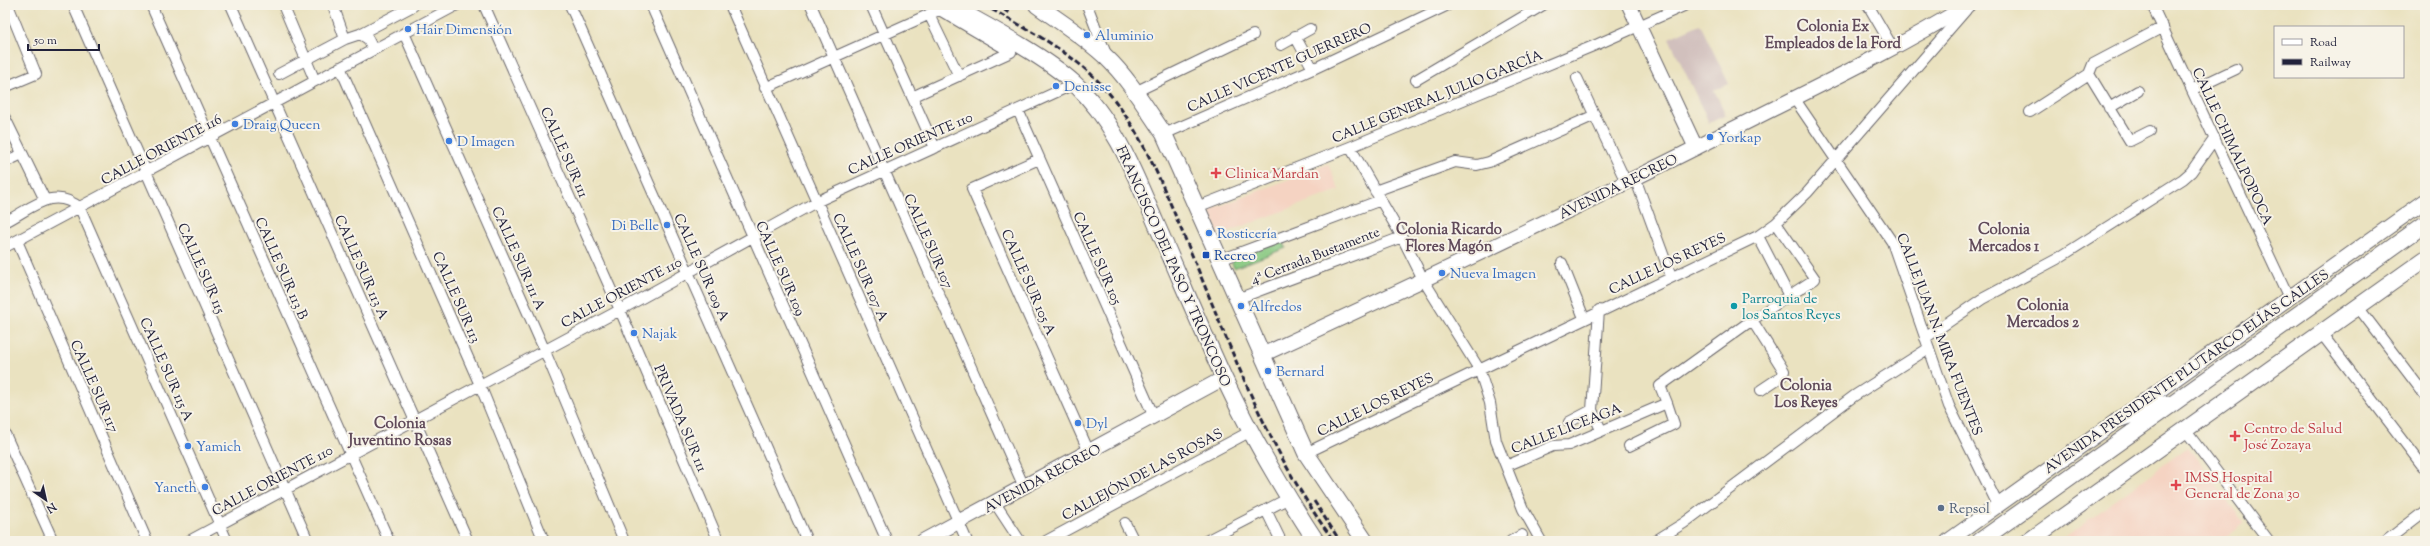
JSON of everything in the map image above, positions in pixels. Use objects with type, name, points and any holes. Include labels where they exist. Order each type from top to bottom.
[{"type":"main road","points":[[1037,5],[1107,58],[1135,92],[1164,134],[1306,453],[1365,541]]},
{"type":"main road","name":"FRANCISCO DEL PASO Y TRONCOSO","points":[[937,8],[1028,51],[1074,84],[1105,120],[1121,145],[1224,378],[1251,431],[1289,498],[1316,541]]},
{"type":"main road","name":"AVENIDA PRESIDENTE PLUTARCO ELÍAS CALLES","points":[[1980,541],[2425,224]]},
{"type":"main road","points":[[2029,541],[2321,334],[2425,258]]},
{"type":"main road","points":[[2119,419],[2181,398]]},
{"type":"street","points":[[5,88],[36,74],[8,5]]},
{"type":"street","name":"CALLE SUR 115","points":[[72,5],[308,541]]},
{"type":"street","name":"CALLE SUR 113 B","points":[[151,5],[388,541]]},
{"type":"street","name":"CALLE SUR 113 A","points":[[231,5],[468,541]]},
{"type":"street","points":[[283,5],[315,81]]},
{"type":"street","points":[[333,5],[345,39]]},
{"type":"street","points":[[393,5],[397,15]]},
{"type":"street","name":"CALLE ORIENTE 116","points":[[5,247],[210,139],[340,67],[457,5]]},
{"type":"street","name":"CALLE SUR 111","points":[[484,5],[620,310]]},
{"type":"street","name":"CALLE SUR 109 A","points":[[570,5],[807,541]]},
{"type":"street","name":"CALLE SUR 109","points":[[651,5],[887,541]]},
{"type":"street","name":"CALLE SUR 107 A","points":[[730,5],[765,88],[967,541]]},
{"type":"street","name":"CALLE SUR 107","points":[[811,5],[883,171],[1024,487]]},
{"type":"street","points":[[871,5],[935,148]]},
{"type":"street","points":[[1087,5],[1107,58]]},
{"type":"street","name":"CALLE VICENTE GUERRERO","points":[[1164,134],[1313,69],[1448,5]]},
{"type":"street","points":[[1416,80],[1543,5]]},
{"type":"street","points":[[1629,5],[1696,148]]},
{"type":"street","name":"CALLE GENERAL JULIO GARCÍA","points":[[1197,207],[1350,147],[1686,5]]},
{"type":"street","points":[[1868,5],[1893,48]]},
{"type":"street","name":"AVENIDA RECREO","points":[[1262,356],[1424,281],[1696,148],[1893,48],[1953,9],[1969,5]]},
{"type":"street","name":"CALLE LOS REYES","points":[[1306,453],[1600,310],[1758,236],[1776,223],[1836,161],[1969,5]]},
{"type":"street","name":"CALLE CHIMALPOPOCA","points":[[2152,5],[2289,298]]},
{"type":"street","points":[[279,74],[345,39],[360,34],[414,6],[421,24]]},
{"type":"street","points":[[765,88],[885,35],[937,8],[959,76]]},
{"type":"street","points":[[912,97],[1011,52],[979,27]]},
{"type":"street","points":[[2030,112],[2089,74],[2093,64],[2163,27]]},
{"type":"street","points":[[1280,45],[1310,29]]},
{"type":"street","name":"CALLE SUR 111 A","points":[[404,33],[544,349],[624,541]]},
{"type":"street","points":[[360,34],[368,39],[374,49]]},
{"type":"street","points":[[1135,92],[1253,35]]},
{"type":"street","points":[[1295,36],[1313,69]]},
{"type":"street","name":"CALLE SUR 113","points":[[340,67],[480,385],[544,541]]},
{"type":"street","points":[[2192,90],[2236,69]]},
{"type":"street","points":[[2089,74],[2130,141],[2150,132]]},
{"type":"street","points":[[1577,78],[1595,115],[1631,180],[1672,276]]},
{"type":"street","name":"CALLE ORIENTE 110","points":[[189,541],[414,421],[544,349],[620,310],[816,202],[1074,84]]},
{"type":"street","points":[[2109,108],[2138,91]]},
{"type":"street","name":"CALLE JUAN N. MIRA FUENTES","points":[[1794,98],[1892,242],[1925,338],[1960,430],[1998,505]]},
{"type":"street","name":"CALLE SUR 105","points":[[1018,110],[1154,417]]},
{"type":"street","points":[[1375,191],[1455,162],[1477,166],[1489,162],[1595,115]]},
{"type":"street","points":[[5,118],[45,200]]},
{"type":"street","points":[[1925,338],[1982,299],[2057,258],[2184,179],[2191,172],[2215,138]]},
{"type":"street","points":[[1350,147],[1402,237],[1424,281],[1479,369],[1490,403],[1496,441],[1523,509],[1541,541]]},
{"type":"street","points":[[5,162],[22,154]]},
{"type":"street","name":"CALLE SUR 105 A","points":[[1039,159],[972,189],[1089,452]]},
{"type":"street","points":[[5,222],[45,200],[55,197],[70,199],[80,208]]},
{"type":"street","points":[[1220,260],[1381,200]]},
{"type":"street","name":"AVENIDA PRESIDENTE PLUTARCO ELÍAS CALLES","points":[[1948,541],[2425,201]]},
{"type":"street","name":"CALLE SUR 115 A","points":[[80,208],[227,541]]},
{"type":"street","points":[[1629,446],[1674,424],[1660,386],[1752,320],[1814,279],[1776,223]]},
{"type":"street","points":[[1758,236],[1789,296]]},
{"type":"street","name":"4ª Cerrada Bustamente","points":[[1237,299],[1402,237]]},
{"type":"street","name":"CALLE SUR 117","points":[[17,241],[147,541]]},
{"type":"street","points":[[1562,263],[1584,318]]},
{"type":"street","points":[[2358,307],[2425,395]]},
{"type":"street","name":"PRIVADA SUR 111","points":[[620,310],[717,537]]},
{"type":"street","points":[[1600,310],[1592,410],[1601,430]]},
{"type":"street","points":[[1752,320],[1784,371],[1780,378],[1761,390]]},
{"type":"street","points":[[2321,334],[2425,469]]},
{"type":"street","points":[[1655,541],[1684,523],[1854,396],[1929,348]]},
{"type":"street","name":"AVENIDA RECREO","points":[[923,541],[959,523],[1224,378]]},
{"type":"street","name":"CALLE LICEAGA","points":[[1506,466],[1553,446],[1569,444],[1667,402]]},
{"type":"street","points":[[1568,422],[1592,410]]},
{"type":"street","points":[[2186,430],[2269,541]]},
{"type":"street","name":"CALLEJÓN DE LAS ROSAS","points":[[1046,541],[1251,431]]},
{"type":"street","points":[[5,434],[52,541]]},
{"type":"street","points":[[1206,541],[1289,498]]},
{"type":"street","points":[[995,503],[1020,541]]},
{"type":"street","points":[[1266,510],[1281,541]]},
{"type":"street","points":[[2386,541],[2425,512]]},
{"type":"street","points":[[1125,523],[1134,541]]},
{"type":"street","points":[[1511,541],[1522,535]]},
{"type":"shaded area","points":[[1700,24],[1729,84],[1714,90],[1726,115],[1709,123],[1669,38]]},
{"type":"shaded area","points":[[1328,164],[1339,190],[1219,235],[1210,210]]},
{"type":"shaded area","name":"IMSS Hospital General de Zona 30","points":[[2188,447],[2244,523],[2220,541],[2060,541]]},
{"type":"green space","points":[[1282,237],[1286,248],[1234,268],[1230,259]]},
{"type":"railway","points":[[984,5],[1040,37],[1080,65],[1109,93],[1123,112],[1148,154],[1235,358],[1270,435],[1311,507],[1334,541]]},
{"type":"railway","points":[[997,5],[1009,13]]},
{"type":"railway","points":[[1314,501],[1340,541]]},
{"type":"place","name":"Hair Dimensión","points":[[408,29]]},
{"type":"place","name":"Aluminio","points":[[1087,35]]},
{"type":"place","name":"Denisse","points":[[1056,86]]},
{"type":"place","name":"Draig Queen","points":[[235,124]]},
{"type":"place","name":"Yorkap","points":[[1710,137]]},
{"type":"place","name":"D Imagen","points":[[449,141]]},
{"type":"place","name":"Clinica Mardan","points":[[1216,173]]},
{"type":"place","name":"Di Belle","points":[[667,225]]},
{"type":"place","name":"Rosticería","points":[[1209,233]]},
{"type":"place","name":"Recreo","points":[[1206,255]]},
{"type":"place","name":"Nueva Imagen","points":[[1442,273]]},
{"type":"place","name":"Alfredos","points":[[1241,306]]},
{"type":"place","name":"Parroquia de los Santos Reyes","points":[[1734,306]]},
{"type":"place","name":"Najak","points":[[634,333]]},
{"type":"place","name":"Bernard","points":[[1268,371]]},
{"type":"place","name":"Dyl","points":[[1078,423]]},
{"type":"place","name":"Centro de Salud José Zozaya","points":[[2235,436]]},
{"type":"place","name":"Yamich","points":[[188,446]]},
{"type":"place","name":"IMSS Hospital General de Zona 30","points":[[2176,485]]},
{"type":"place","name":"Yaneth","points":[[205,487]]},
{"type":"place","name":"Repsol","points":[[1941,508]]},
{"type":"district","name":"Colonia Ex Empleados de la Ford","points":[[1833,34]]},
{"type":"district","name":"Colonia Ricardo Flores Magón","points":[[1449,238]]},
{"type":"district","name":"Colonia Mercados 1","points":[[2004,238]]},
{"type":"district","name":"Colonia Mercados 2","points":[[2043,314]]},
{"type":"district","name":"Colonia Los Reyes","points":[[1806,394]]},
{"type":"district","name":"Colonia Juventino Rosas","points":[[400,432]]}]
